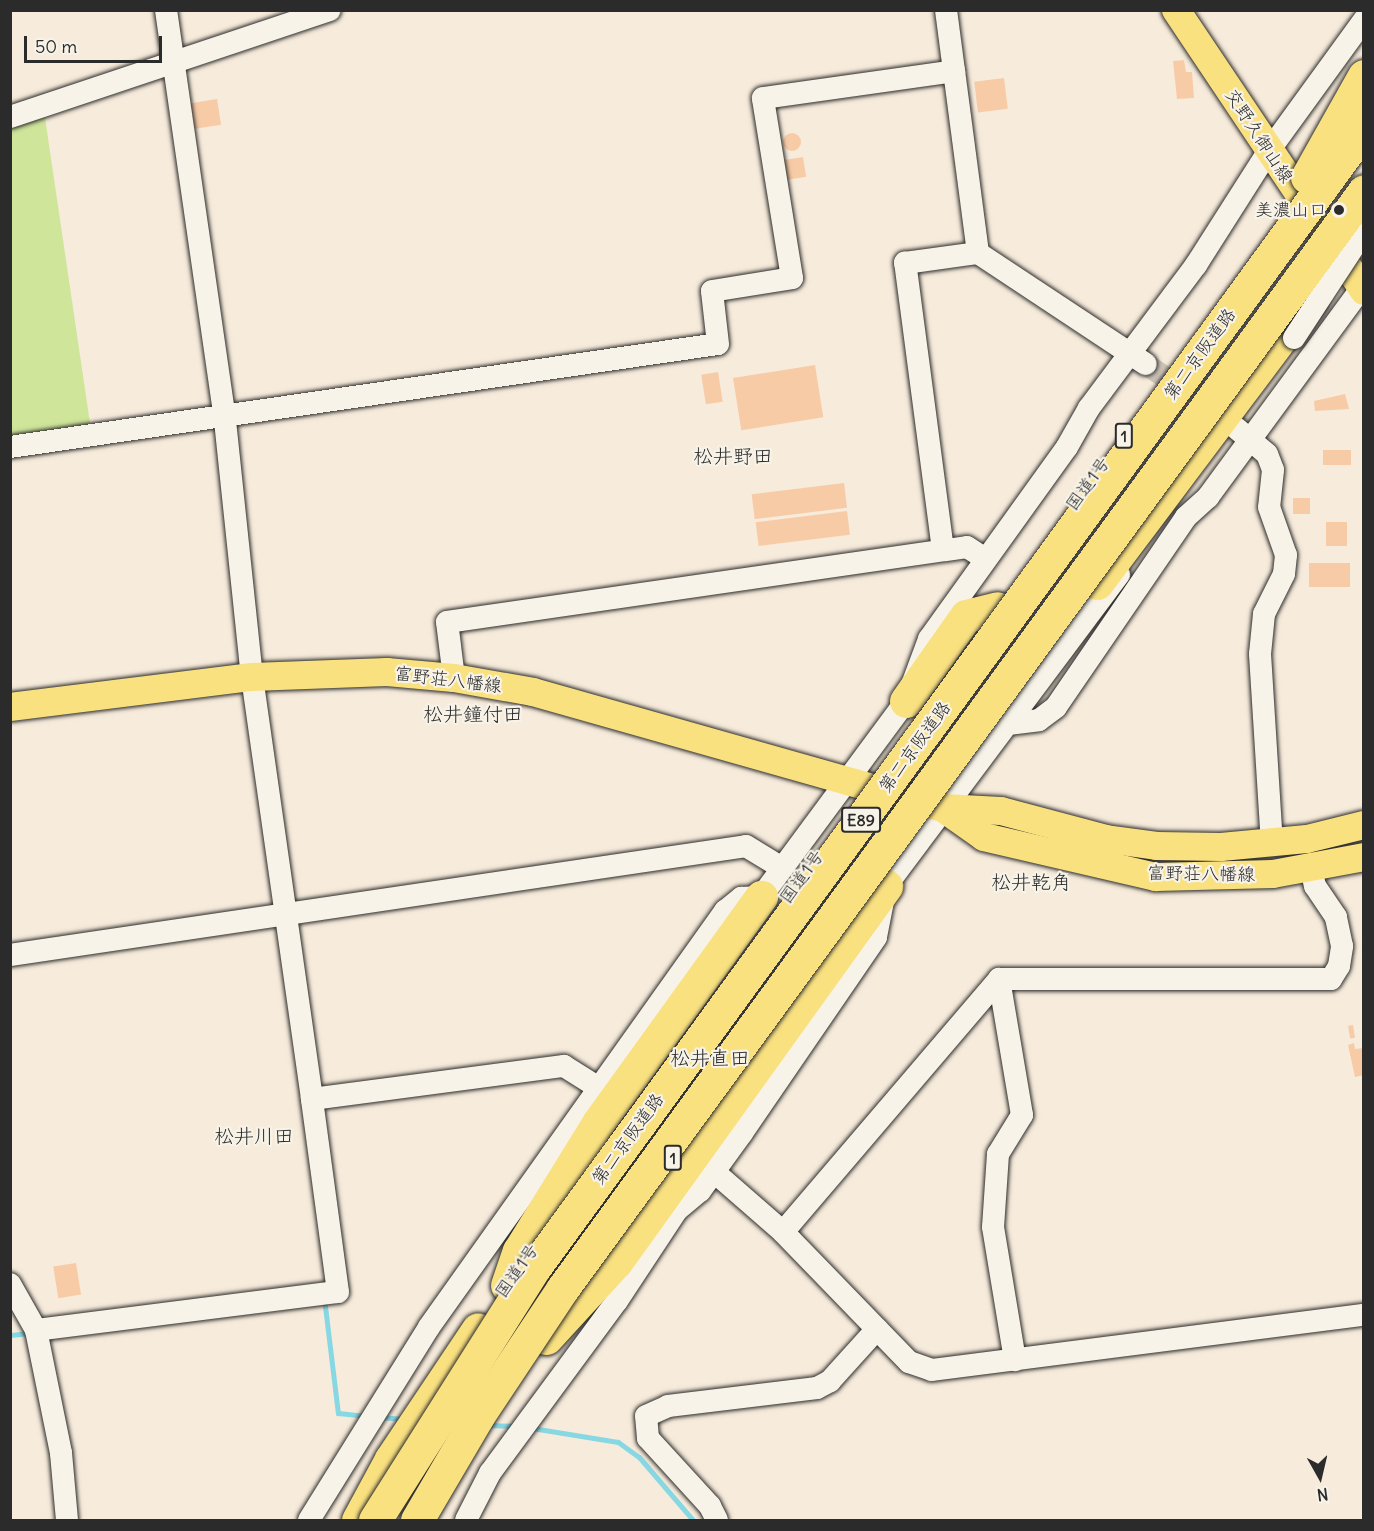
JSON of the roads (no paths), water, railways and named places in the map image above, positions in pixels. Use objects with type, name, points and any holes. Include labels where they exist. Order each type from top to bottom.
[{"type":"highway","points":[[1234,306],[1364,76]]},
{"type":"highway","name":"国道1号","points":[[358,1521],[391,1459],[507,1285],[992,615],[1261,249],[1364,96]]},
{"type":"highway","name":"第二京阪道路","points":[[375,1521],[535,1267],[1364,129]]},
{"type":"highway","name":"第二京阪道路","points":[[417,1521],[478,1416],[570,1279],[1364,191]]},
{"type":"highway","name":"1","points":[[432,1521],[546,1338],[803,980],[1364,229]]},
{"type":"highway","points":[[906,701],[966,616],[992,615]]},
{"type":"highway","points":[[546,1338],[616,1262],[886,886]]},
{"type":"highway","points":[[507,1285],[519,1251],[598,1123],[761,897]]},
{"type":"main road","name":"交野久御山線","points":[[1176,10],[1268,152],[1363,288]]},
{"type":"main road","name":"富野荘八幡線","points":[[10,707],[252,677],[387,672],[454,678],[533,692],[943,808],[1001,811],[1106,839],[1157,846],[1272,843],[1364,825]]},
{"type":"main road","name":"富野荘八幡線","points":[[943,808],[984,837],[1156,877],[1232,877],[1311,868],[1364,857]]},
{"type":"street","points":[[36,1330],[338,1292],[252,677],[224,416],[166,10]]},
{"type":"street","points":[[10,117],[173,66],[330,10]]},
{"type":"street","points":[[946,10],[978,254]]},
{"type":"street","points":[[309,1521],[429,1327],[604,1091],[725,911],[741,898],[761,897],[906,701],[929,639],[984,558],[1138,359],[1268,152],[1364,20]]},
{"type":"street","points":[[10,447],[718,344],[712,291],[792,278],[763,98],[954,71]]},
{"type":"street","points":[[466,1521],[490,1473],[617,1301],[677,1210],[700,1191],[707,1166],[876,937],[886,886],[1294,338],[1364,229]]},
{"type":"street","points":[[943,550],[905,263],[978,254],[1138,359]]},
{"type":"street","points":[[1008,724],[1039,720],[1056,708],[1186,517],[1208,497],[1243,433],[1363,288]]},
{"type":"street","points":[[1243,433],[1267,454],[1273,470],[1269,507],[1286,555],[1284,574],[1264,614],[1260,654],[1272,843]]},
{"type":"street","points":[[454,678],[447,622],[967,547],[984,558]]},
{"type":"street","points":[[10,955],[746,846],[782,868]]},
{"type":"street","points":[[783,1232],[999,979],[1331,979],[1339,966],[1342,946],[1336,917],[1315,886],[1311,868]]},
{"type":"street","points":[[999,979],[1022,1114],[999,1154],[993,1227],[1015,1360]]},
{"type":"street","points":[[312,1099],[564,1066],[604,1091]]},
{"type":"street","points":[[707,1166],[783,1232],[909,1362],[932,1370],[1364,1316]]},
{"type":"street","points":[[10,1284],[36,1330],[61,1453],[67,1521]]},
{"type":"street","points":[[717,1521],[710,1506],[648,1438],[646,1416],[668,1406],[817,1388],[830,1381],[877,1329]]},
{"type":"waterway","points":[[324,1298],[338,1413],[368,1416]]},
{"type":"waterway","points":[[10,1335],[30,1333]]},
{"type":"waterway","points":[[380,1417],[404,1419]]},
{"type":"waterway","points":[[485,1425],[517,1426]]},
{"type":"waterway","points":[[532,1428],[618,1442],[639,1457],[693,1520]]},
{"type":"tunnel","points":[[1146,364],[1219,415]]},
{"type":"place","name":"美濃山口","points":[[1339,210]]},
{"type":"district","name":"松井野田","points":[[733,455]]},
{"type":"district","name":"松井鐘付田","points":[[473,713]]},
{"type":"district","name":"松井乾角","points":[[1031,881]]},
{"type":"district","name":"松井直田","points":[[710,1057]]},
{"type":"district","name":"松井川田","points":[[254,1135]]}]
